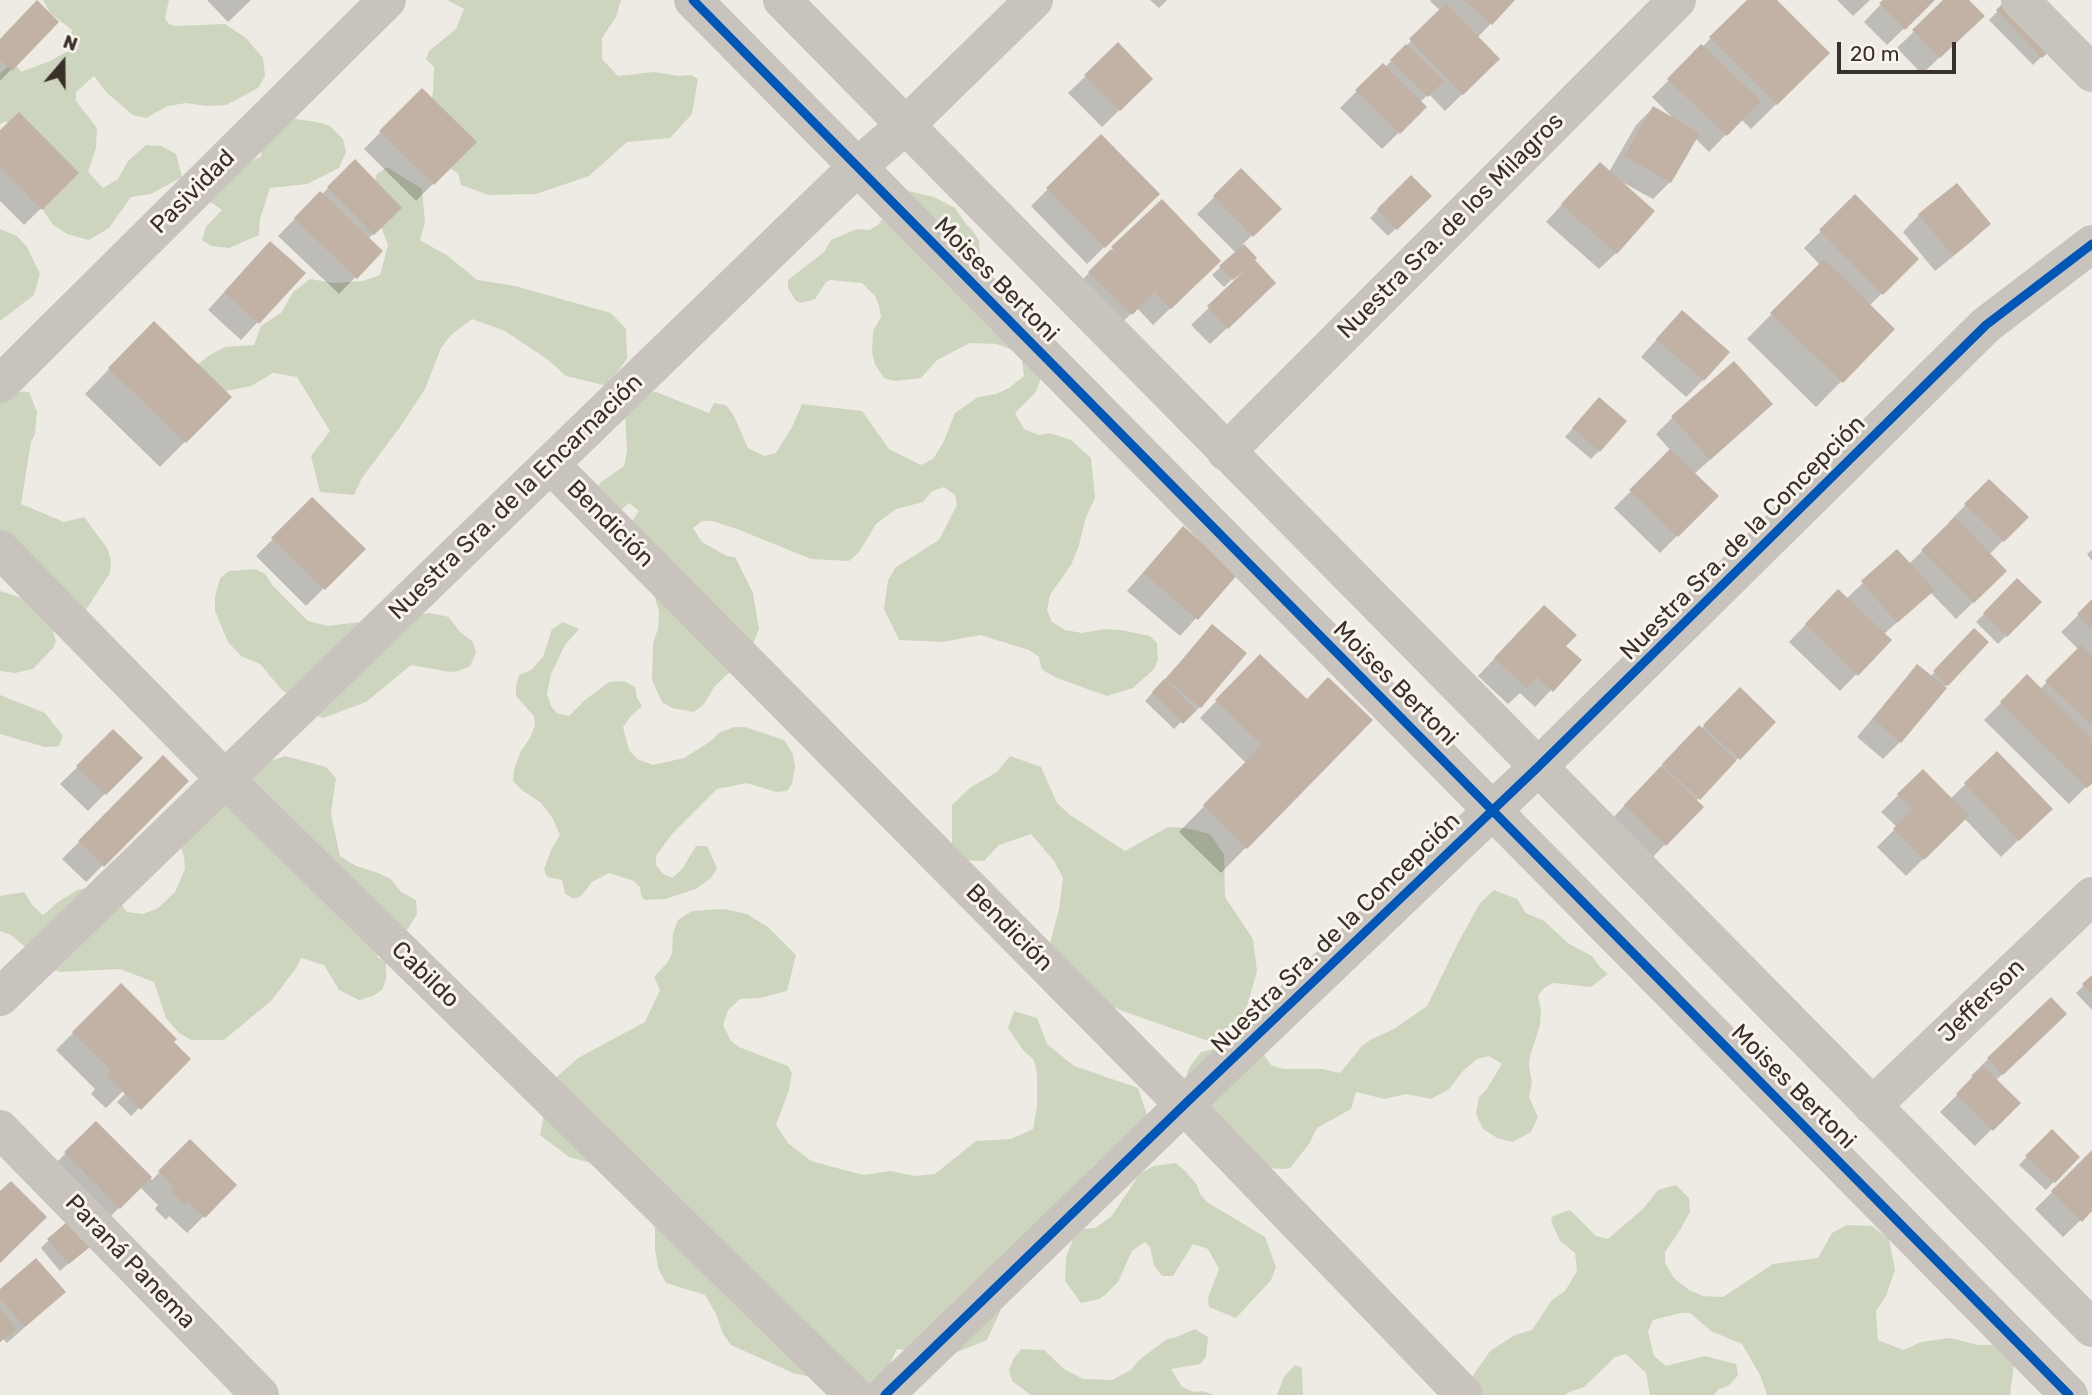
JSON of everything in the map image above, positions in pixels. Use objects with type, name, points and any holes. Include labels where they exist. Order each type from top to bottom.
[{"type":"street","name":"Pasividad","points":[[0,384],[387,0]]},
{"type":"street","name":"Moises Bertoni","points":[[693,0],[2068,1395]]},
{"type":"street","name":"Moises Bertoni","points":[[782,0],[2092,1328]]},
{"type":"street","name":"Nuestra Sra. de la Encarnación","points":[[0,997],[857,167],[906,125],[1034,0]]},
{"type":"street","name":"Nuestra Sra. de los Milagros","points":[[1226,452],[1677,0]]},
{"type":"street","points":[[2020,0],[2092,73]]},
{"type":"street","name":"Nuestra Sra. de la Concepción","points":[[885,1395],[1538,767],[1986,325],[2092,244]]},
{"type":"street","name":"Bendición","points":[[550,464],[1184,1105],[1464,1395]]},
{"type":"street","name":"Cabildo","points":[[0,549],[225,779],[854,1395]]},
{"type":"street","name":"Jefferson","points":[[1872,1106],[2092,896]]},
{"type":"street","name":"Paraná Panema","points":[[0,1129],[260,1395]]},
{"type":"green space","points":[[43,0],[169,0],[165,18],[169,24],[225,24],[246,38],[263,58],[265,76],[258,88],[226,105],[186,103],[168,106],[146,118],[133,115],[107,93],[94,76],[76,92],[76,101],[97,128],[96,148],[88,172],[103,188],[118,179],[128,161],[146,145],[161,146],[176,154],[182,177],[151,194],[131,197],[109,228],[89,240],[67,234],[53,225],[41,207],[22,140],[6,121],[0,124],[0,73],[14,63],[21,72],[68,51],[72,30],[50,13]]},
{"type":"green space","points":[[447,0],[621,0],[616,17],[602,38],[602,59],[618,76],[654,72],[691,75],[698,79],[692,114],[670,138],[627,142],[589,176],[536,194],[489,195],[461,185],[458,173],[448,167],[421,131],[433,93],[434,67],[426,59],[429,51],[456,29],[464,9]]},
{"type":"green space","points":[[282,117],[330,126],[343,139],[346,152],[339,168],[307,184],[270,188],[260,219],[259,235],[229,248],[211,246],[202,240],[206,227],[222,210],[209,201],[247,163],[262,156],[260,149]]},
{"type":"green space","points":[[387,167],[422,189],[425,222],[420,240],[448,256],[477,280],[515,286],[611,313],[626,329],[627,359],[607,386],[566,376],[547,359],[505,331],[472,319],[451,335],[441,348],[425,389],[362,478],[354,495],[320,492],[311,456],[330,431],[297,377],[273,373],[251,386],[202,396],[193,368],[225,347],[254,345],[261,326],[281,313],[293,292],[310,279],[334,283],[363,281],[380,275],[388,245],[372,202],[376,175]]},
{"type":"green space","points":[[908,191],[934,197],[955,208],[979,241],[980,255],[974,267],[1043,374],[1035,393],[1015,413],[1024,429],[1039,435],[1050,433],[1071,440],[1091,458],[1095,498],[1071,565],[1050,595],[1047,610],[1052,622],[1065,630],[1082,633],[1105,629],[1150,636],[1157,643],[1158,660],[1154,669],[1133,688],[1107,696],[1044,671],[1039,657],[1029,650],[980,635],[943,642],[899,640],[884,609],[888,580],[896,567],[939,540],[957,505],[955,495],[944,487],[932,491],[923,502],[896,509],[876,524],[859,552],[849,561],[811,559],[712,521],[702,521],[693,528],[702,542],[727,556],[735,557],[753,593],[759,629],[753,644],[738,664],[714,687],[704,704],[694,712],[672,708],[662,702],[652,680],[653,643],[658,629],[659,612],[655,597],[629,571],[626,530],[639,511],[629,503],[618,513],[591,499],[600,483],[624,466],[627,451],[625,415],[646,393],[656,392],[709,413],[714,403],[726,405],[734,416],[748,448],[764,456],[776,453],[802,404],[862,411],[889,449],[921,465],[933,459],[943,443],[955,413],[978,397],[996,394],[1009,388],[1024,376],[1021,353],[996,344],[970,343],[937,360],[921,378],[894,381],[884,378],[875,364],[872,352],[873,331],[881,317],[879,306],[875,296],[862,283],[830,280],[815,299],[801,303],[796,301],[788,288],[788,280],[824,252],[831,240],[857,229],[869,230],[878,225]]},
{"type":"green space","points":[[0,229],[17,236],[27,247],[40,274],[34,295],[0,321]]},
{"type":"green space","points":[[3,391],[29,392],[37,412],[21,504],[64,522],[84,517],[107,548],[111,560],[110,573],[82,616],[53,630],[56,642],[53,648],[33,669],[15,673],[0,671],[0,591],[22,598],[0,541],[0,397]]},
{"type":"green space","points":[[255,569],[265,574],[273,586],[308,621],[328,626],[430,613],[449,617],[459,631],[473,642],[476,653],[470,666],[459,671],[450,672],[411,665],[366,702],[323,718],[310,713],[281,689],[260,664],[241,656],[228,642],[215,611],[220,578],[229,571]]},
{"type":"green space","points":[[563,622],[579,629],[565,645],[551,674],[547,694],[551,706],[557,713],[569,716],[609,682],[624,681],[635,687],[642,706],[623,727],[629,750],[637,759],[653,765],[684,758],[719,733],[734,727],[745,727],[784,740],[793,754],[795,767],[792,784],[787,791],[776,792],[747,783],[717,789],[672,834],[656,856],[656,865],[663,874],[672,878],[682,869],[696,846],[707,846],[717,868],[711,878],[696,889],[665,899],[645,900],[641,896],[640,887],[634,881],[609,873],[592,882],[581,896],[574,899],[565,894],[562,880],[547,877],[544,869],[560,835],[552,817],[540,802],[513,781],[514,769],[521,751],[535,725],[534,716],[516,696],[516,686],[519,675],[531,670],[543,657],[552,629]]},
{"type":"green space","points":[[0,695],[45,713],[63,736],[59,746],[45,747],[0,734]]},
{"type":"green space","points":[[285,756],[326,767],[336,778],[331,814],[340,856],[356,866],[391,879],[401,892],[416,900],[417,914],[408,929],[396,931],[373,942],[378,958],[386,961],[386,979],[382,990],[373,996],[359,1000],[339,990],[324,965],[301,958],[272,1000],[224,1040],[191,1040],[179,1033],[166,1018],[154,982],[120,969],[60,972],[45,967],[11,935],[0,931],[0,896],[24,892],[43,915],[77,890],[105,884],[127,912],[143,914],[158,908],[175,892],[185,869],[178,839],[264,763]]},
{"type":"green space","points":[[1010,756],[1041,767],[1057,803],[1070,815],[1125,851],[1168,827],[1210,834],[1224,854],[1225,897],[1253,939],[1257,971],[1244,1017],[1208,1041],[1090,998],[1047,955],[1059,909],[1063,878],[1054,861],[1031,834],[999,845],[984,861],[959,860],[952,845],[952,805],[971,787],[997,772]]},
{"type":"green space","points":[[1494,890],[1517,899],[1526,913],[1544,921],[1569,944],[1592,956],[1608,974],[1591,987],[1553,983],[1544,988],[1538,996],[1540,1025],[1530,1056],[1532,1083],[1529,1097],[1538,1117],[1531,1132],[1513,1142],[1497,1138],[1483,1129],[1476,1114],[1479,1097],[1502,1064],[1489,1056],[1477,1059],[1449,1089],[1431,1099],[1406,1094],[1385,1099],[1356,1092],[1351,1109],[1317,1128],[1309,1144],[1290,1168],[1283,1169],[1269,1168],[1181,1095],[1189,1068],[1201,1052],[1226,1046],[1262,1052],[1271,1065],[1283,1069],[1322,1069],[1340,1073],[1370,1040],[1394,1029],[1427,1006],[1480,903]]},
{"type":"green space","points":[[724,909],[747,914],[768,927],[796,955],[787,991],[760,998],[740,999],[728,1010],[723,1025],[731,1041],[739,1047],[788,1066],[792,1073],[789,1090],[776,1125],[788,1143],[811,1161],[863,1175],[891,1171],[914,1176],[935,1174],[976,1141],[1011,1139],[1033,1129],[1037,1106],[1037,1074],[1034,1060],[1023,1050],[1008,1028],[1014,1011],[1037,1018],[1047,1044],[1074,1066],[1138,1088],[1147,1115],[1129,1143],[1095,1164],[1073,1188],[1006,1293],[987,1340],[950,1355],[897,1349],[891,1361],[894,1395],[793,1373],[731,1345],[705,1295],[666,1283],[658,1268],[655,1224],[617,1170],[569,1157],[540,1135],[543,1120],[542,1090],[578,1058],[645,1022],[660,990],[654,977],[672,954],[673,933],[678,920],[692,911]]},
{"type":"green space","points":[[1176,1163],[1197,1185],[1207,1202],[1265,1237],[1276,1267],[1271,1280],[1236,1318],[1209,1307],[1208,1298],[1219,1269],[1208,1249],[1193,1244],[1173,1276],[1162,1276],[1154,1265],[1150,1247],[1145,1242],[1132,1251],[1118,1282],[1105,1295],[1081,1303],[1065,1281],[1066,1257],[1074,1237],[1083,1229],[1095,1228],[1111,1217],[1139,1175],[1153,1166]]},
{"type":"green space","points":[[1676,1185],[1689,1198],[1690,1212],[1665,1252],[1665,1263],[1674,1278],[1689,1290],[1703,1296],[1723,1297],[1773,1264],[1818,1258],[1832,1233],[1847,1225],[1872,1226],[1889,1239],[1895,1270],[1886,1296],[1876,1311],[1878,1340],[1903,1350],[1921,1342],[1950,1338],[1978,1345],[1994,1345],[2014,1364],[2010,1395],[1767,1395],[1760,1375],[1742,1344],[1711,1331],[1690,1313],[1681,1313],[1653,1320],[1648,1331],[1654,1356],[1666,1366],[1705,1356],[1736,1364],[1736,1378],[1714,1395],[1650,1395],[1646,1373],[1626,1354],[1615,1357],[1584,1387],[1566,1395],[1466,1395],[1474,1374],[1490,1351],[1515,1335],[1532,1330],[1552,1300],[1565,1291],[1577,1271],[1575,1253],[1560,1241],[1551,1221],[1553,1216],[1570,1210],[1596,1236],[1608,1239],[1644,1208],[1658,1190]]},
{"type":"green space","points":[[1195,1329],[1208,1337],[1206,1357],[1200,1364],[1171,1369],[1182,1387],[1215,1395],[1031,1395],[1012,1381],[1009,1370],[1021,1349],[1044,1350],[1064,1369],[1083,1379],[1112,1380],[1131,1370],[1139,1360],[1167,1339]]},
{"type":"green space","points":[[1295,1365],[1302,1368],[1303,1395],[1277,1395],[1284,1377]]},
{"type":"building","points":[[37,0],[59,22],[12,71],[0,60],[0,39]]},
{"type":"building","points":[[1464,0],[1515,0],[1492,25]]},
{"type":"building","points":[[1747,0],[1777,0],[1830,53],[1777,105],[1709,37]]},
{"type":"building","points":[[1883,0],[1935,0],[1905,30],[1879,3]]},
{"type":"building","points":[[1943,0],[1969,0],[1985,16],[1940,58],[1912,30]]},
{"type":"building","points":[[2007,0],[2056,45],[2042,58],[1996,10]]},
{"type":"building","points":[[1446,3],[1500,59],[1463,95],[1409,39]]},
{"type":"building","points":[[1118,42],[1153,79],[1120,111],[1084,75]]},
{"type":"building","points":[[1406,44],[1444,81],[1428,97],[1390,60]]},
{"type":"building","points":[[1701,44],[1761,101],[1727,136],[1667,79]]},
{"type":"building","points":[[1383,63],[1427,107],[1400,134],[1355,90]]},
{"type":"building","points":[[422,88],[477,142],[434,185],[379,131]]},
{"type":"building","points":[[1653,106],[1700,133],[1671,183],[1624,156]]},
{"type":"building","points":[[19,112],[79,173],[42,210],[0,167],[0,130]]},
{"type":"building","points":[[1101,134],[1160,194],[1105,248],[1046,188]]},
{"type":"building","points":[[355,159],[402,208],[374,235],[327,187]]},
{"type":"building","points":[[1600,162],[1655,211],[1617,254],[1561,204]]},
{"type":"building","points":[[1241,168],[1282,209],[1253,237],[1213,196]]},
{"type":"building","points":[[1411,175],[1432,196],[1397,230],[1377,209]]},
{"type":"building","points":[[1957,183],[1991,224],[1953,256],[1918,214]]},
{"type":"building","points":[[320,191],[383,251],[357,279],[294,218]]},
{"type":"building","points":[[1855,194],[1919,259],[1883,295],[1819,230]]},
{"type":"building","points":[[1162,199],[1221,261],[1171,309],[1155,292],[1132,315],[1088,272],[1111,249],[1134,272],[1111,247]]},
{"type":"building","points":[[270,241],[306,273],[259,324],[224,292]]},
{"type":"building","points":[[1244,244],[1276,283],[1228,329],[1207,306],[1244,271],[1233,280],[1219,266]]},
{"type":"building","points":[[1824,259],[1895,329],[1843,383],[1770,313]]},
{"type":"building","points":[[1682,310],[1730,352],[1704,381],[1656,339]]},
{"type":"building","points":[[154,321],[232,397],[186,443],[108,368]]},
{"type":"building","points":[[1734,361],[1773,404],[1710,460],[1671,416]]},
{"type":"building","points":[[1599,397],[1627,421],[1600,452],[1572,428]]},
{"type":"building","points":[[1670,449],[1719,496],[1678,537],[1629,490]]},
{"type":"building","points":[[1989,479],[2029,517],[2004,542],[1964,504]]},
{"type":"building","points":[[312,497],[366,549],[325,590],[271,538]]},
{"type":"building","points":[[1955,517],[2007,571],[1974,603],[1921,550]]},
{"type":"building","points":[[1183,526],[1238,574],[1198,620],[1143,573]]},
{"type":"building","points":[[1897,549],[1935,590],[1897,623],[1861,581]]},
{"type":"building","points":[[2017,578],[2042,602],[2007,637],[1983,613]]},
{"type":"building","points":[[1838,589],[1892,640],[1858,676],[1805,624]]},
{"type":"building","points":[[2092,599],[2092,630],[2077,614]]},
{"type":"building","points":[[1544,605],[1577,635],[1566,646],[1582,660],[1553,692],[1537,677],[1527,688],[1494,658]]},
{"type":"building","points":[[1212,624],[1247,653],[1201,708],[1166,679]]},
{"type":"building","points":[[1974,628],[1989,642],[1948,686],[1933,671]]},
{"type":"building","points":[[2081,645],[2092,656],[2092,726],[2045,681]]},
{"type":"building","points":[[1260,654],[1307,699],[1328,677],[1373,720],[1247,849],[1203,805],[1262,745],[1215,700]]},
{"type":"building","points":[[1917,664],[1947,688],[1901,743],[1873,719]]},
{"type":"building","points":[[2027,674],[2092,739],[2092,784],[2087,788],[2000,702]]},
{"type":"building","points":[[1164,679],[1196,710],[1183,723],[1152,692]]},
{"type":"building","points":[[1740,687],[1776,722],[1740,760],[1703,725]]},
{"type":"building","points":[[1699,725],[1736,761],[1700,800],[1662,764]]},
{"type":"building","points":[[113,729],[143,758],[106,795],[76,766]]},
{"type":"building","points":[[1997,751],[2053,809],[2019,841],[1964,783]]},
{"type":"building","points":[[163,755],[189,781],[104,867],[78,841]]},
{"type":"building","points":[[1661,766],[1704,807],[1666,846],[1624,805]]},
{"type":"building","points":[[1923,769],[1969,816],[1924,860],[1893,829],[1912,809],[1897,794]]},
{"type":"building","points":[[2092,975],[2092,994],[2082,984]]},
{"type":"building","points":[[121,983],[177,1039],[174,1042],[191,1059],[141,1110],[107,1076],[111,1071],[72,1032]]},
{"type":"building","points":[[2051,997],[2067,1014],[2003,1075],[1987,1058]]},
{"type":"building","points":[[1983,1066],[2021,1103],[1993,1131],[1956,1094]]},
{"type":"building","points":[[96,1121],[152,1177],[120,1209],[64,1152]]},
{"type":"building","points":[[2052,1129],[2080,1157],[2055,1183],[2025,1156]]},
{"type":"building","points":[[190,1139],[237,1185],[205,1218],[187,1201],[184,1204],[170,1191],[174,1187],[158,1171]]},
{"type":"building","points":[[2092,1150],[2092,1211],[2082,1222],[2051,1191]]},
{"type":"building","points":[[11,1181],[47,1217],[0,1263],[0,1191]]},
{"type":"building","points":[[74,1216],[96,1242],[69,1264],[47,1239]]},
{"type":"building","points":[[36,1258],[66,1292],[25,1327],[0,1299],[0,1289]]},
{"type":"building","points":[[0,1308],[17,1329],[0,1342]]},
{"type":"cycle path","points":[[693,0],[2069,1395]]},
{"type":"cycle path","points":[[885,1395],[1538,767],[1986,325],[2092,244]]}]
